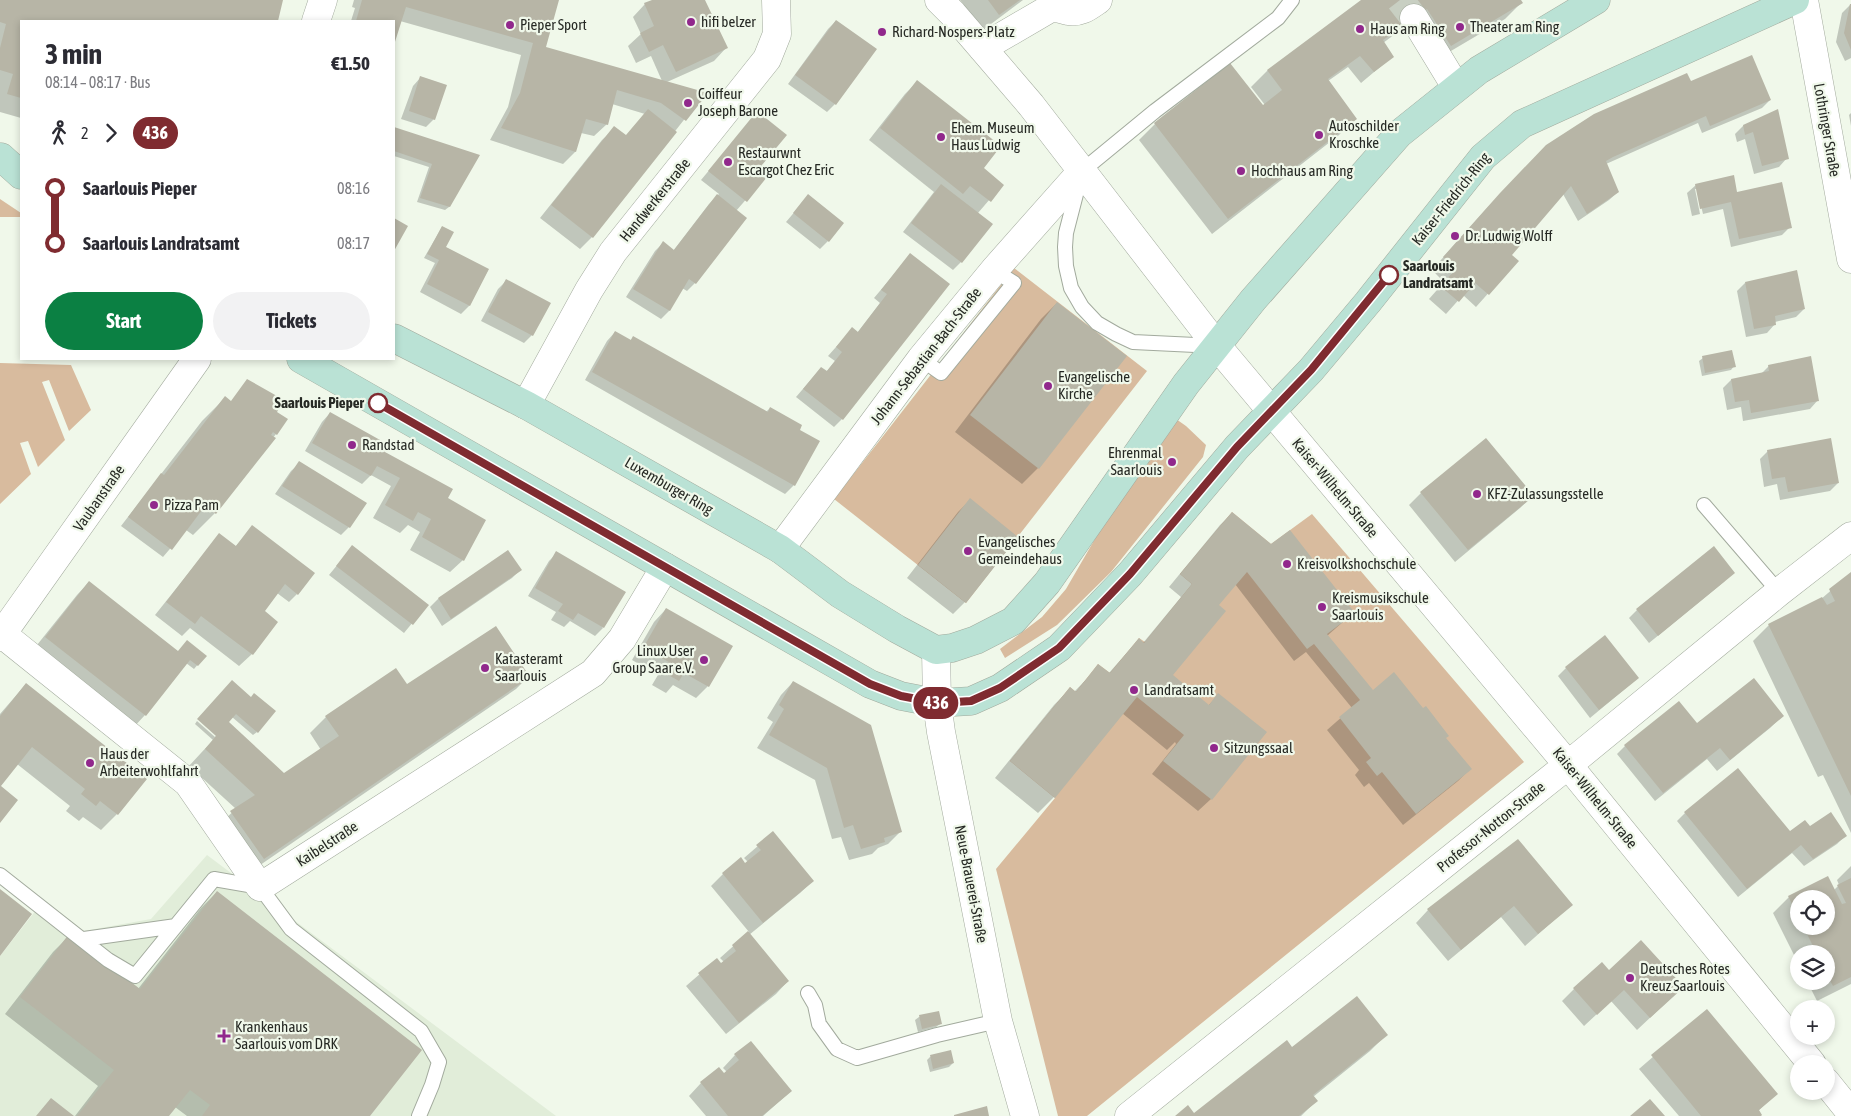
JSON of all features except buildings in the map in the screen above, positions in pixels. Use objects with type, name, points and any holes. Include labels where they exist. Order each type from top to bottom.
[{"type":"street","points":[[316,20],[323,0]]},
{"type":"street","name":"Handwerkerstraße","points":[[526,405],[613,252],[767,59],[777,34],[776,0]]},
{"type":"street","name":"Kaiser-Wilhelm-Straße","points":[[939,0],[1031,105],[1217,346],[1270,411],[1568,765],[1805,1055]]},
{"type":"street","points":[[982,48],[1049,8],[1056,7],[1070,11],[1083,10],[1098,0]]},
{"type":"street","points":[[936,650],[952,648],[976,640],[1013,621],[1047,584],[1186,384],[1259,293],[1399,134],[1479,70],[1596,0]]},
{"type":"street","name":"Kaiser-Friedrich-Ring","points":[[938,703],[971,701],[1000,688],[1059,648],[1130,574],[1226,459],[1311,370],[1368,302],[1483,157],[1522,124],[1794,0]]},
{"type":"street","name":"Lothringer Straße","points":[[1804,0],[1851,259]]},
{"type":"street","points":[[1414,18],[1456,87]]},
{"type":"street","name":"Johann-Sebastian-Bach-Straße","points":[[780,549],[921,359],[996,268],[1082,171]]},
{"type":"street","name":"Luxemburger Ring","points":[[395,339],[526,405],[780,549],[840,594],[897,629],[936,650]]},
{"type":"street","name":"Vaubanstraße","points":[[1,636],[196,360]]},
{"type":"street","points":[[303,360],[870,684],[901,696],[938,703]]},
{"type":"street","name":"Professor-Notton-Straße","points":[[1129,1116],[1851,536]]},
{"type":"street","name":"Kaibelstraße","points":[[260,887],[593,673],[622,639],[665,567]]},
{"type":"street","points":[[1,636],[188,783],[260,887]]},
{"type":"street","name":"Neue-Brauerei-Straße","points":[[936,650],[941,732],[998,1021],[1025,1116]]},
{"type":"street","points":[[1835,1096],[1845,1112]]},
{"type":"lane","points":[[1217,346],[1133,342],[1097,323],[1082,307],[1071,288],[1064,247],[1066,233],[1082,171],[1169,100],[1278,18],[1292,0]]},
{"type":"lane","points":[[1704,504],[1779,592]]},
{"type":"lane","points":[[0,875],[84,939],[108,960],[135,976],[214,879],[260,887],[291,929],[421,1031],[439,1062],[419,1116]]},
{"type":"lane","points":[[84,939],[176,926]]},
{"type":"lane","points":[[808,993],[815,1005],[819,1024],[838,1049],[857,1058],[937,1035],[998,1021]]},
{"type":"shaded area","points":[[0,199],[20,212],[20,217],[0,217]]},
{"type":"shaded area","points":[[1014,268],[1147,371],[966,603],[834,499]]},
{"type":"shaded area","points":[[0,363],[71,365],[91,410],[69,431],[49,380],[42,382],[65,440],[38,467],[28,441],[20,443],[31,474],[0,504]]},
{"type":"shaded area","points":[[1176,419],[1206,445],[1203,457],[1111,572],[1057,625],[1005,658],[1000,649],[1042,617],[1066,589],[1117,501]]},
{"type":"shaded area","points":[[1232,512],[1271,544],[1312,514],[1524,762],[1087,1116],[1058,1116],[996,869],[1055,798],[1010,761],[1070,687],[1076,692],[1098,664],[1110,673],[1139,638],[1145,642],[1192,584],[1180,574]]},
{"type":"shaded area","name":"Krankenhaus Saarlouis vom DRK","points":[[207,855],[556,1116],[0,1116],[0,956],[44,900],[84,931],[151,919]]},
{"type":"tunnel","points":[[1400,0],[1414,18]]},
{"type":"bus line","name":"436","points":[[378,403],[870,684],[901,696],[938,703],[971,701],[1000,688],[1059,648],[1130,574],[1226,459],[1311,370],[1389,275]]},
{"type":"place","name":"hifi belzer","points":[[691,22]]},
{"type":"place","name":"Pieper Sport","points":[[510,25]]},
{"type":"place","name":"Theater am Ring","points":[[1460,27]]},
{"type":"place","name":"Haus am Ring","points":[[1360,29]]},
{"type":"place","name":"Richard-Nospers-Platz","points":[[882,32]]},
{"type":"place","name":"Coiffeur Joseph Barone","points":[[688,103]]},
{"type":"place","name":"Autoschilder Kroschke","points":[[1319,135]]},
{"type":"place","name":"Ehem. Museum Haus Ludwig","points":[[941,137]]},
{"type":"place","name":"Restaurwnt Escargot Chez Eric","points":[[728,162]]},
{"type":"place","name":"Hochhaus am Ring","points":[[1241,171]]},
{"type":"place","name":"Dr. Ludwig Wolff","points":[[1455,236]]},
{"type":"place","name":"Saarlouis Landratsamt","points":[[1389,275]]},
{"type":"place","name":"Evangelische Kirche","points":[[1048,386]]},
{"type":"place","name":"Saarlouis Pieper","points":[[378,403]]},
{"type":"place","name":"Randstad","points":[[352,445]]},
{"type":"place","name":"Ehrenmal Saarlouis","points":[[1172,462]]},
{"type":"place","name":"KFZ-Zulassungsstelle","points":[[1477,494]]},
{"type":"place","name":"Pizza Pam","points":[[154,505]]},
{"type":"place","name":"Evangelisches Gemeindehaus","points":[[968,551]]},
{"type":"place","name":"Kreisvolkshochschule","points":[[1287,564]]},
{"type":"place","name":"Kreismusikschule Saarlouis","points":[[1322,607]]},
{"type":"place","name":"Linux User Group Saar e.V.","points":[[704,660]]},
{"type":"place","name":"Katasteramt Saarlouis","points":[[485,668]]},
{"type":"place","name":"Landratsamt","points":[[1134,690]]},
{"type":"place","name":"Sitzungssaal","points":[[1214,748]]},
{"type":"place","name":"Haus der Arbeiterwohlfahrt","points":[[90,763]]},
{"type":"place","name":"Deutsches Rotes Kreuz Saarlouis","points":[[1630,978]]},
{"type":"place","name":"Krankenhaus Saarlouis vom DRK","points":[[224,1036]]}]
